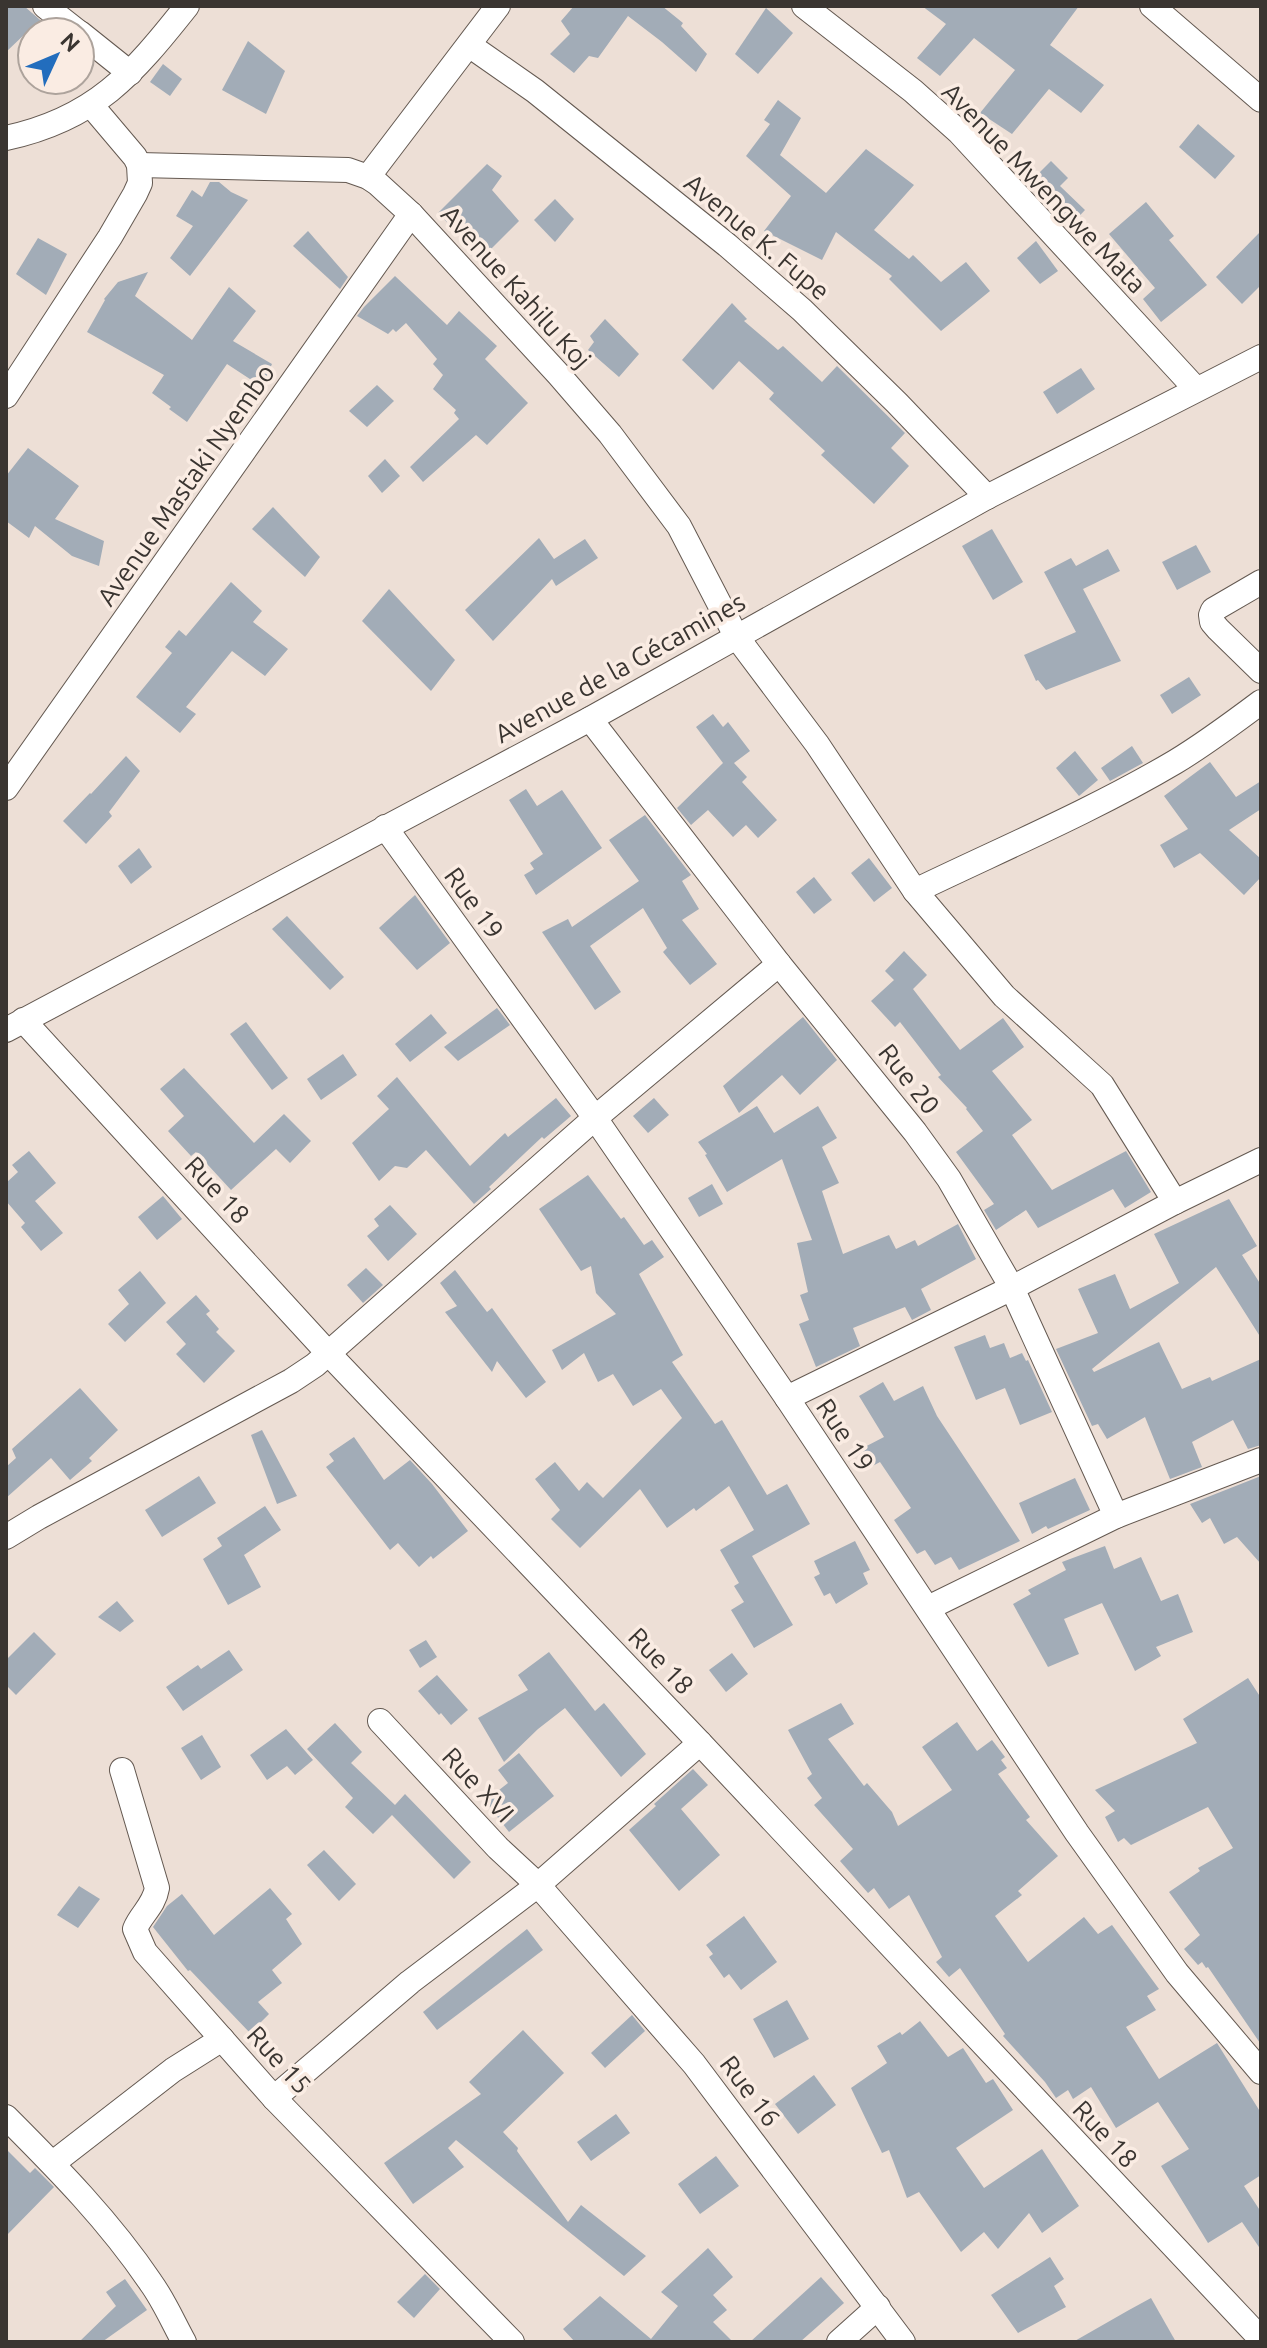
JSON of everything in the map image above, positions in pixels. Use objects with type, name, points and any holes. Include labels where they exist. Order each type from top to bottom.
[{"type":"street","points":[[6,138],[41,130],[68,119],[115,88],[151,52],[187,6]]},
{"type":"street","points":[[139,165],[339,170],[368,177],[498,6]]},
{"type":"street","name":"Avenue Mwengwe Mata","points":[[804,6],[913,91],[959,132],[1196,389]]},
{"type":"street","points":[[1152,6],[1261,100]]},
{"type":"street","name":"Avenue K. Fupe","points":[[469,45],[560,111],[792,301],[897,403],[987,497]]},
{"type":"street","points":[[96,46],[130,73]]},
{"type":"street","points":[[6,396],[116,227],[140,183],[139,165],[135,157],[91,105]]},
{"type":"street","name":"Avenue Kahilu Koj","points":[[368,177],[411,214],[559,375],[641,475],[679,526],[736,636],[817,744],[915,891],[1004,996],[1102,1085],[1175,1202]]},
{"type":"street","name":"Avenue Mastaki Nyembo","points":[[6,788],[411,214]]},
{"type":"street","name":"Avenue de la Gécamines","points":[[15,1025],[590,719],[987,497],[1261,357]]},
{"type":"street","points":[[1261,582],[1213,610],[1211,615],[1218,629],[1261,671]]},
{"type":"street","points":[[915,891],[1106,799],[1175,762],[1261,702]]},
{"type":"street","name":"Rue 20","points":[[590,719],[949,1179],[1012,1288],[1116,1516]]},
{"type":"street","name":"Rue 19","points":[[385,827],[595,1118],[787,1398],[1077,1833],[1168,1961],[1261,2072]]},
{"type":"street","points":[[6,1537],[291,1381],[329,1354],[595,1118],[779,964]]},
{"type":"street","name":"Rue 18","points":[[15,1025],[700,1743],[1261,2339]]},
{"type":"street","points":[[787,1398],[1012,1288],[1261,1160]]},
{"type":"street","points":[[928,1608],[1116,1516],[1261,1460]]},
{"type":"street","name":"Rue XVI","points":[[380,1721],[498,1848],[538,1885]]},
{"type":"street","points":[[274,2098],[410,1982],[538,1885],[700,1743]]},
{"type":"street","name":"Rue 15","points":[[122,1770],[157,1888],[153,1904],[135,1929],[145,1952],[274,2098],[512,2342]]},
{"type":"street","name":"Rue 16","points":[[538,1885],[694,2064],[903,2342]]},
{"type":"street","points":[[53,2163],[173,2070],[222,2039]]},
{"type":"street","points":[[6,2117],[53,2163],[103,2220],[152,2283],[184,2342]]},
{"type":"street","points":[[839,2342],[878,2307]]},
{"type":"building","points":[[6,6],[24,6],[36,16],[16,16],[16,42],[6,52]]},
{"type":"building","points":[[574,6],[662,6],[683,23],[681,26],[707,54],[696,72],[628,16],[598,58],[589,56],[574,73],[550,54],[570,34],[561,21]]},
{"type":"building","points":[[922,6],[1079,6],[1050,45],[1104,85],[1081,113],[1049,89],[1012,134],[980,113],[1015,70],[974,38],[940,76],[917,58],[946,24]]},
{"type":"building","points":[[766,8],[793,33],[758,74],[735,54]]},
{"type":"building","points":[[248,41],[285,71],[266,114],[222,90]]},
{"type":"building","points":[[163,64],[182,79],[170,96],[150,82]]},
{"type":"building","points":[[778,100],[801,118],[780,155],[826,193],[866,149],[914,185],[874,230],[909,259],[913,255],[941,282],[966,262],[990,291],[941,331],[889,279],[892,276],[836,232],[822,260],[764,231],[791,196],[746,156],[770,124],[764,120]]},
{"type":"building","points":[[1198,124],[1235,156],[1215,179],[1179,147]]},
{"type":"building","points":[[1051,161],[1068,178],[1060,186],[1085,210],[1070,226],[1042,198],[1046,195],[1032,180]]},
{"type":"building","points":[[487,164],[502,176],[492,190],[519,221],[482,258],[438,213]]},
{"type":"building","points":[[210,182],[219,182],[248,200],[190,276],[170,258],[193,226],[176,216],[192,190],[202,197]]},
{"type":"building","points":[[555,199],[574,219],[555,242],[534,220]]},
{"type":"building","points":[[1146,202],[1174,236],[1169,240],[1207,285],[1161,322],[1143,299],[1155,288],[1109,234]]},
{"type":"building","points":[[308,231],[348,277],[340,289],[293,246]]},
{"type":"building","points":[[1261,231],[1261,285],[1242,304],[1216,277]]},
{"type":"building","points":[[38,238],[67,254],[46,295],[16,274]]},
{"type":"building","points":[[1036,241],[1058,271],[1040,284],[1017,258]]},
{"type":"building","points":[[148,272],[135,296],[192,340],[229,287],[256,311],[233,341],[272,364],[262,387],[227,364],[187,422],[152,393],[164,375],[87,332],[104,299],[118,282]]},
{"type":"building","points":[[395,276],[447,325],[459,311],[497,346],[485,359],[528,403],[487,445],[476,435],[423,482],[410,467],[459,419],[454,413],[456,410],[433,389],[443,375],[433,364],[437,359],[406,323],[396,332],[393,329],[388,334],[357,316]]},
{"type":"building","points":[[732,303],[747,319],[744,321],[778,350],[783,346],[822,382],[837,366],[905,433],[891,448],[909,466],[874,504],[821,455],[825,451],[769,399],[774,393],[739,361],[713,390],[682,360]]},
{"type":"building","points":[[605,319],[639,354],[619,377],[588,350],[594,342],[590,336]]},
{"type":"building","points":[[1081,368],[1095,389],[1057,414],[1043,392]]},
{"type":"building","points":[[377,385],[394,401],[367,427],[349,411]]},
{"type":"building","points":[[28,448],[79,486],[55,519],[104,541],[99,566],[72,556],[35,526],[29,538],[6,521],[6,476]]},
{"type":"building","points":[[385,459],[400,476],[382,493],[368,476]]},
{"type":"building","points":[[273,507],[320,557],[305,577],[252,529]]},
{"type":"building","points":[[992,529],[1023,582],[993,600],[962,546]]},
{"type":"building","points":[[539,538],[554,559],[585,539],[598,558],[556,586],[552,579],[493,641],[465,610]]},
{"type":"building","points":[[1196,545],[1211,572],[1177,590],[1162,562]]},
{"type":"building","points":[[1108,549],[1120,571],[1083,589],[1121,661],[1046,690],[1036,681],[1024,655],[1076,632],[1044,572],[1071,558],[1076,566]]},
{"type":"building","points":[[231,582],[262,611],[253,622],[288,649],[265,676],[232,651],[186,707],[196,714],[180,733],[136,697],[172,653],[165,647],[179,630],[186,636]]},
{"type":"building","points":[[389,589],[455,660],[431,691],[362,621]]},
{"type":"building","points":[[1189,677],[1201,695],[1172,714],[1160,695]]},
{"type":"building","points":[[713,714],[723,727],[728,722],[750,751],[734,763],[747,777],[742,782],[777,820],[758,838],[746,825],[733,837],[708,810],[691,825],[677,808],[723,763],[696,727]]},
{"type":"building","points":[[1132,746],[1143,763],[1110,781],[1101,768]]},
{"type":"building","points":[[1075,751],[1098,780],[1079,796],[1056,768]]},
{"type":"building","points":[[126,756],[140,771],[109,812],[112,816],[86,844],[63,821]]},
{"type":"building","points":[[1210,762],[1236,797],[1261,781],[1261,809],[1229,830],[1261,859],[1261,877],[1244,895],[1200,853],[1174,868],[1160,845],[1188,829],[1164,796]]},
{"type":"building","points":[[526,789],[537,806],[562,790],[602,848],[536,895],[524,875],[534,869],[530,863],[543,854],[509,800]]},
{"type":"building","points":[[645,815],[691,875],[682,881],[699,909],[682,920],[717,964],[690,985],[663,952],[667,948],[643,908],[590,946],[621,992],[595,1010],[542,932],[568,919],[572,927],[639,881],[609,840]]},
{"type":"building","points":[[139,848],[152,867],[131,884],[118,866]]},
{"type":"building","points":[[869,858],[892,888],[874,902],[851,873]]},
{"type":"building","points":[[814,877],[832,900],[814,914],[796,892]]},
{"type":"building","points":[[415,895],[450,943],[417,970],[379,928]]},
{"type":"building","points":[[287,916],[344,977],[330,990],[272,929]]},
{"type":"building","points":[[904,951],[927,975],[913,989],[960,1050],[1003,1018],[1024,1047],[992,1071],[1032,1120],[1012,1135],[1052,1190],[1126,1151],[1151,1192],[1125,1208],[1113,1189],[1038,1228],[1026,1210],[996,1230],[984,1210],[994,1204],[956,1152],[983,1131],[967,1108],[938,1077],[941,1075],[900,1022],[895,1027],[871,1001],[894,980],[885,971]]},
{"type":"building","points":[[497,1008],[510,1025],[458,1061],[444,1047]]},
{"type":"building","points":[[431,1014],[447,1033],[410,1062],[395,1044]]},
{"type":"building","points":[[803,1017],[837,1060],[800,1095],[782,1075],[739,1113],[723,1086]]},
{"type":"building","points":[[246,1022],[288,1078],[272,1090],[230,1034]]},
{"type":"building","points":[[343,1054],[357,1075],[321,1100],[307,1079]]},
{"type":"building","points":[[184,1068],[254,1143],[284,1114],[311,1141],[290,1163],[276,1149],[231,1190],[196,1152],[191,1156],[168,1131],[184,1116],[160,1089]]},
{"type":"building","points":[[397,1077],[470,1166],[505,1133],[508,1137],[556,1098],[571,1116],[544,1139],[542,1137],[474,1204],[426,1150],[407,1168],[395,1166],[379,1181],[352,1143],[389,1109],[377,1096]]},
{"type":"building","points":[[654,1098],[669,1115],[648,1133],[633,1116]]},
{"type":"building","points":[[757,1106],[774,1133],[818,1106],[837,1138],[822,1147],[839,1183],[822,1191],[843,1254],[889,1235],[896,1249],[915,1240],[918,1246],[958,1224],[976,1259],[921,1289],[931,1310],[912,1320],[905,1307],[853,1328],[860,1346],[816,1367],[799,1324],[809,1320],[800,1295],[808,1292],[797,1243],[812,1240],[782,1159],[727,1192],[698,1142]]},
{"type":"building","points":[[29,1151],[56,1183],[35,1201],[63,1233],[41,1251],[21,1227],[25,1223],[6,1201],[6,1183],[18,1172],[12,1165]]},
{"type":"building","points":[[588,1175],[644,1245],[652,1240],[664,1257],[639,1274],[683,1355],[672,1362],[715,1424],[722,1420],[767,1495],[787,1484],[810,1524],[752,1556],[793,1625],[754,1648],[731,1610],[744,1602],[734,1586],[739,1583],[720,1550],[754,1530],[729,1486],[667,1528],[640,1489],[580,1548],[551,1519],[560,1510],[535,1479],[555,1462],[579,1491],[587,1482],[603,1498],[682,1418],[661,1389],[633,1406],[613,1374],[598,1382],[584,1353],[562,1370],[552,1350],[616,1314],[596,1293],[591,1266],[581,1271],[539,1209]]},
{"type":"building","points":[[712,1184],[723,1204],[699,1217],[688,1198]]},
{"type":"building","points":[[163,1196],[182,1219],[157,1240],[138,1217]]},
{"type":"building","points":[[1229,1199],[1257,1246],[1242,1255],[1261,1285],[1261,1338],[1216,1267],[1092,1369],[1094,1372],[1159,1342],[1182,1389],[1210,1377],[1212,1381],[1261,1359],[1261,1445],[1248,1449],[1233,1420],[1192,1442],[1202,1467],[1170,1479],[1145,1417],[1107,1439],[1098,1424],[1092,1426],[1056,1349],[1098,1333],[1078,1289],[1115,1274],[1130,1309],[1179,1283],[1154,1234]]},
{"type":"building","points":[[390,1205],[417,1234],[388,1261],[367,1236],[379,1226],[374,1219]]},
{"type":"building","points":[[366,1268],[383,1285],[363,1303],[347,1285]]},
{"type":"building","points":[[455,1270],[487,1312],[492,1308],[546,1382],[526,1398],[497,1361],[492,1372],[445,1312],[457,1306],[440,1283]]},
{"type":"building","points":[[140,1271],[166,1303],[125,1342],[108,1324],[129,1304],[118,1290]]},
{"type":"building","points":[[196,1295],[210,1311],[206,1314],[219,1329],[216,1332],[235,1351],[204,1383],[176,1354],[186,1344],[166,1322]]},
{"type":"building","points":[[985,1335],[990,1348],[1004,1343],[1010,1358],[1022,1353],[1052,1412],[1020,1425],[1005,1388],[976,1400],[954,1347]]},
{"type":"building","points":[[883,1382],[894,1401],[923,1386],[937,1416],[1020,1541],[959,1570],[951,1557],[935,1565],[925,1550],[917,1554],[894,1520],[911,1508],[880,1462],[867,1469],[857,1451],[884,1437],[859,1396]]},
{"type":"building","points":[[80,1388],[118,1430],[89,1458],[92,1461],[70,1480],[51,1458],[6,1498],[6,1467],[16,1458],[12,1449]]},
{"type":"building","points":[[262,1430],[297,1496],[277,1504],[251,1435]]},
{"type":"building","points":[[354,1437],[384,1480],[410,1460],[468,1531],[419,1567],[398,1543],[390,1550],[326,1467],[334,1461],[329,1454]]},
{"type":"building","points":[[199,1476],[216,1503],[162,1537],[145,1510]]},
{"type":"building","points":[[1261,1476],[1261,1564],[1237,1537],[1224,1544],[1210,1518],[1202,1523],[1190,1504]]},
{"type":"building","points":[[1075,1478],[1090,1510],[1032,1534],[1019,1503]]},
{"type":"building","points":[[265,1506],[281,1530],[244,1555],[261,1587],[228,1605],[203,1559],[222,1546],[217,1538]]},
{"type":"building","points":[[855,1541],[870,1570],[863,1573],[868,1584],[836,1604],[830,1593],[824,1596],[814,1577],[820,1574],[814,1561]]},
{"type":"building","points":[[1105,1546],[1114,1569],[1141,1557],[1161,1601],[1178,1594],[1193,1632],[1156,1647],[1161,1656],[1135,1671],[1102,1603],[1064,1619],[1079,1654],[1048,1667],[1013,1604],[1031,1594],[1028,1590],[1066,1570],[1062,1562]]},
{"type":"building","points":[[117,1601],[134,1621],[120,1632],[98,1617]]},
{"type":"building","points":[[34,1632],[56,1654],[16,1695],[6,1685],[6,1660]]},
{"type":"building","points":[[426,1640],[437,1657],[420,1668],[409,1650]]},
{"type":"building","points":[[229,1650],[243,1670],[183,1711],[166,1687],[198,1665],[201,1669]]},
{"type":"building","points":[[549,1652],[595,1711],[604,1703],[646,1754],[621,1777],[565,1708],[504,1762],[478,1718],[528,1690],[518,1675]]},
{"type":"building","points":[[732,1653],[748,1674],[726,1692],[709,1670]]},
{"type":"building","points":[[437,1675],[468,1710],[451,1725],[418,1691]]},
{"type":"building","points":[[1248,1678],[1261,1698],[1260,2043],[1208,1967],[1202,1962],[1198,1965],[1184,1949],[1200,1935],[1169,1892],[1200,1871],[1198,1868],[1233,1848],[1208,1807],[1131,1845],[1124,1838],[1118,1842],[1105,1817],[1115,1811],[1095,1790],[1197,1743],[1183,1719]]},
{"type":"building","points":[[841,1703],[854,1724],[828,1739],[864,1786],[867,1783],[892,1812],[898,1826],[952,1790],[922,1747],[957,1722],[977,1751],[992,1740],[1005,1757],[1001,1760],[1007,1768],[998,1774],[1030,1817],[1026,1820],[1058,1856],[1018,1891],[1022,1895],[995,1916],[1028,1962],[1084,1917],[1098,1934],[1112,1925],[1159,1989],[1147,1996],[1156,2010],[1126,2027],[1159,2079],[1217,2043],[1261,2113],[1261,2175],[1244,2186],[1261,2212],[1261,2250],[1242,2222],[1208,2243],[1161,2166],[1189,2149],[1158,2102],[1116,2128],[1091,2087],[1073,2099],[1068,2090],[1056,2098],[1003,2036],[1005,2034],[960,1968],[949,1977],[936,1962],[942,1957],[909,1895],[889,1909],[874,1888],[868,1893],[840,1861],[853,1849],[814,1805],[822,1798],[807,1778],[812,1774],[788,1730]]},
{"type":"building","points":[[335,1723],[362,1752],[351,1763],[395,1805],[405,1794],[471,1862],[454,1879],[392,1815],[373,1834],[345,1807],[353,1798],[307,1749]]},
{"type":"building","points":[[286,1729],[313,1760],[295,1775],[287,1766],[267,1780],[250,1755]]},
{"type":"building","points":[[202,1735],[221,1767],[201,1780],[181,1748]]},
{"type":"building","points":[[519,1753],[554,1796],[509,1832],[485,1801],[508,1783],[498,1770]]},
{"type":"building","points":[[693,1769],[708,1785],[681,1809],[720,1855],[679,1891],[629,1830]]},
{"type":"building","points":[[324,1850],[356,1884],[339,1901],[307,1865]]},
{"type":"building","points":[[79,1886],[100,1899],[78,1928],[57,1915]]},
{"type":"building","points":[[270,1888],[292,1914],[286,1919],[302,1944],[272,1970],[282,1983],[258,2002],[269,2014],[250,2033],[188,1971],[153,1927],[167,1906],[182,1894],[214,1935]]},
{"type":"building","points":[[744,1916],[777,1962],[741,1990],[729,1974],[724,1978],[709,1957],[713,1954],[706,1945]]},
{"type":"building","points":[[527,1929],[543,1950],[437,2030],[423,2012]]},
{"type":"building","points":[[787,2000],[809,2039],[774,2058],[753,2019]]},
{"type":"building","points":[[632,2015],[645,2031],[605,2068],[591,2053]]},
{"type":"building","points":[[920,2021],[948,2057],[963,2048],[986,2083],[993,2079],[1013,2110],[956,2148],[984,2188],[1042,2149],[1079,2206],[1042,2233],[1029,2213],[998,2249],[984,2232],[961,2252],[919,2192],[907,2198],[889,2150],[882,2153],[851,2088],[887,2063],[877,2046],[900,2032],[902,2035]]},
{"type":"building","points":[[523,2030],[564,2073],[503,2132],[518,2148],[517,2151],[568,2222],[581,2205],[646,2256],[624,2276],[456,2140],[448,2148],[464,2167],[413,2204],[384,2163],[481,2094],[469,2082]]},
{"type":"building","points":[[814,2075],[836,2105],[798,2134],[775,2104]]},
{"type":"building","points":[[616,2114],[630,2133],[591,2161],[577,2142]]},
{"type":"building","points":[[6,2149],[30,2173],[35,2168],[54,2187],[6,2236]]},
{"type":"building","points":[[716,2156],[739,2186],[700,2214],[678,2184]]},
{"type":"building","points":[[708,2248],[733,2277],[713,2295],[727,2310],[713,2322],[733,2342],[575,2342],[563,2329],[600,2296],[651,2339],[678,2306],[661,2292]]},
{"type":"building","points":[[1050,2257],[1064,2279],[1054,2286],[1066,2307],[1018,2333],[991,2295]]},
{"type":"building","points":[[425,2274],[440,2289],[414,2318],[397,2302]]},
{"type":"building","points":[[821,2277],[844,2303],[800,2342],[750,2342]]},
{"type":"building","points":[[125,2279],[147,2310],[102,2342],[79,2342],[116,2306],[106,2292]]},
{"type":"building","points":[[1151,2298],[1176,2342],[1073,2342],[1129,2310]]}]
